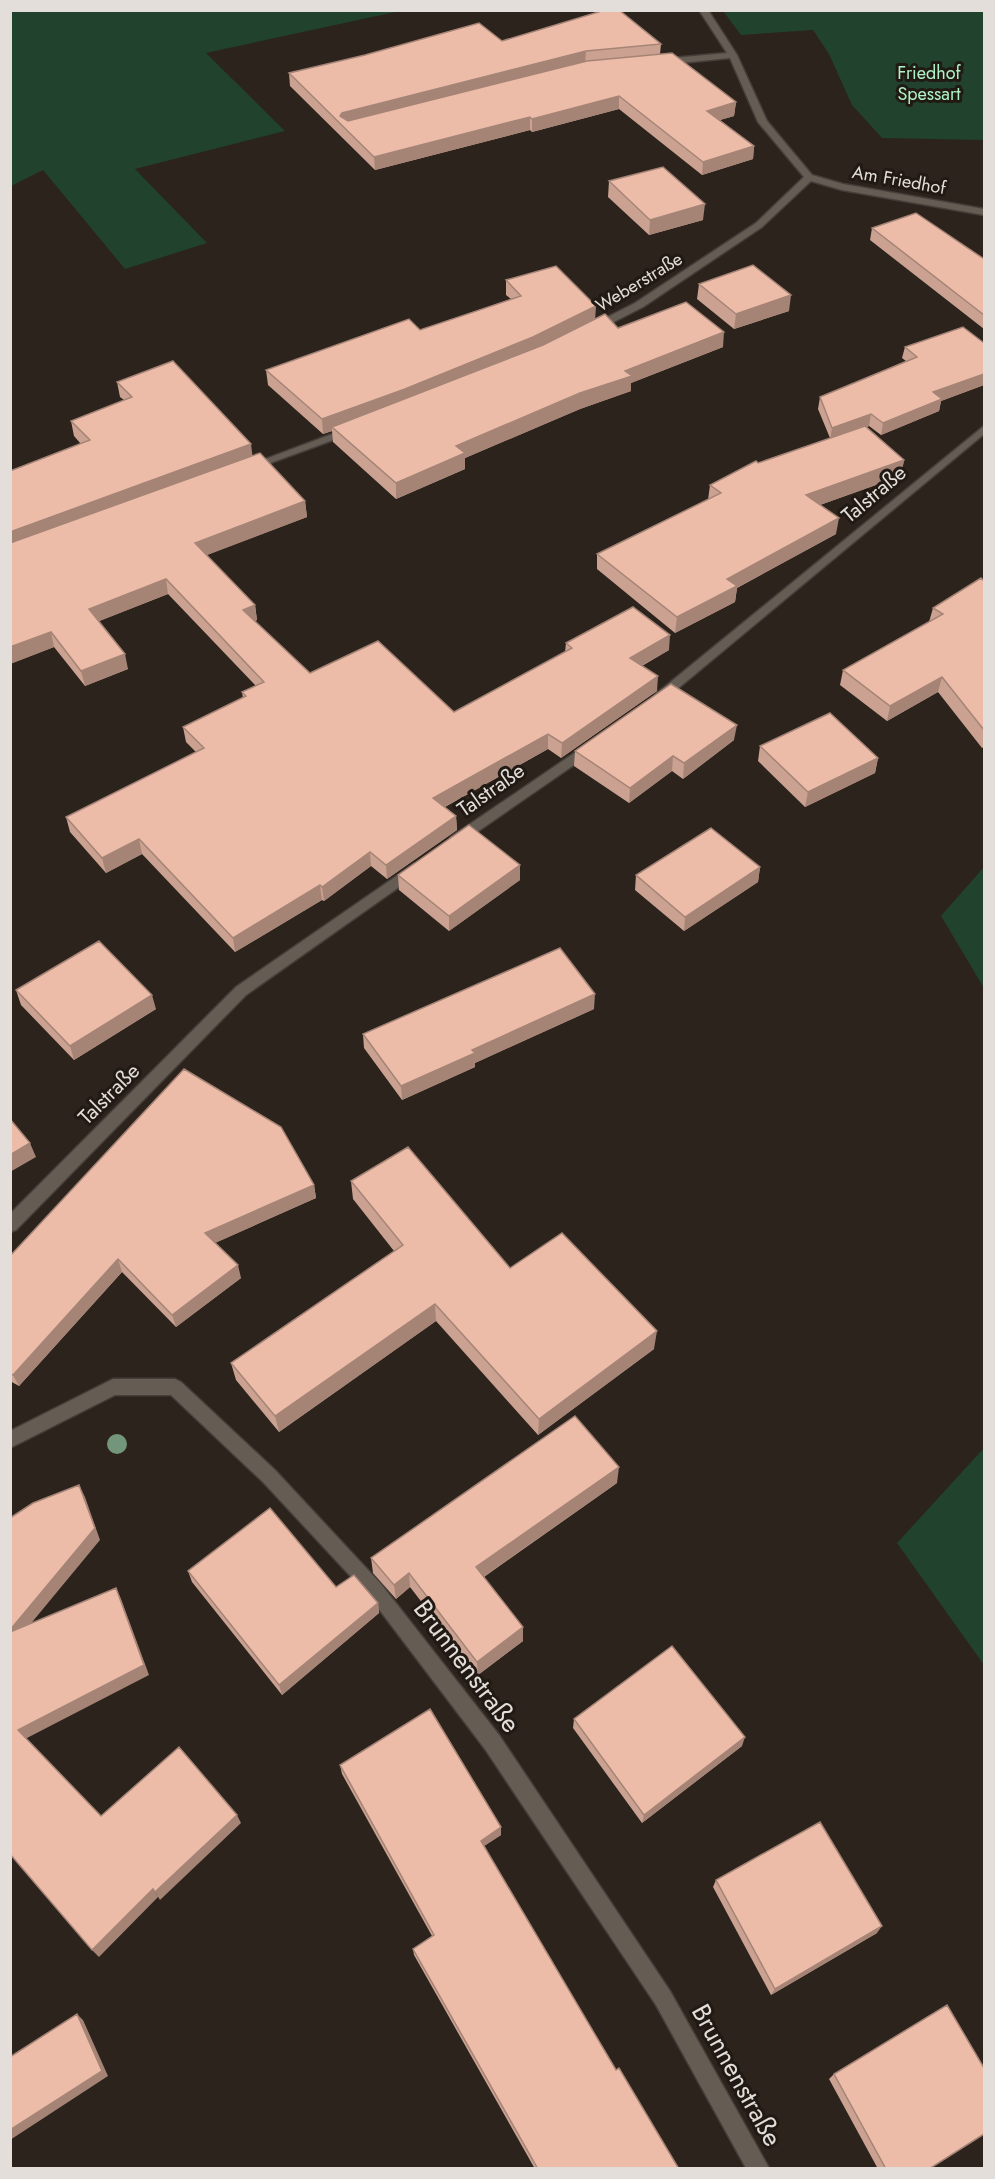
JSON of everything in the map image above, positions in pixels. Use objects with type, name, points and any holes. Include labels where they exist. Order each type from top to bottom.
[{"type":"street","points":[[703,10],[733,54],[763,122],[809,177]]},
{"type":"street","points":[[654,62],[733,54]]},
{"type":"street","name":"Am Friedhof","points":[[809,177],[842,187],[984,212]]},
{"type":"street","name":"Weberstraße","points":[[579,336],[639,305],[759,225],[809,177]]},
{"type":"street","points":[[244,469],[366,424]]},
{"type":"street","name":"Talstraße","points":[[647,706],[870,526],[984,429]]},
{"type":"street","name":"Talstraße","points":[[441,851],[601,739]]},
{"type":"street","name":"Talstraße","points":[[10,1225],[241,991],[422,864]]},
{"type":"street","name":"Brunnenstraße","points":[[10,1440],[113,1387],[175,1387],[270,1476],[375,1590],[492,1742],[663,1998],[758,2169]]},
{"type":"green space","points":[[11,10],[400,11],[206,53],[285,131],[135,169],[207,243],[125,269],[43,170],[11,186]]},
{"type":"green space","name":"Friedhof Spessart","points":[[723,11],[984,11],[984,140],[882,138],[852,105],[829,54],[813,30],[741,35]]},
{"type":"green space","points":[[984,867],[984,988],[941,916]]},
{"type":"green space","points":[[984,1448],[984,1665],[897,1543]]},
{"type":"building","points":[[605,10],[619,10],[661,44],[586,51],[342,113],[340,116],[348,121],[587,61],[672,53],[736,102],[707,111],[754,146],[703,162],[619,96],[374,157],[289,73],[365,55],[479,23],[502,41]]},
{"type":"building","points":[[663,167],[705,204],[650,220],[609,181]]},
{"type":"building","points":[[916,213],[984,259],[984,315],[872,228]]},
{"type":"building","points":[[753,265],[791,295],[736,314],[699,284]]},
{"type":"building","points":[[556,266],[596,306],[533,337],[405,389],[322,419],[266,370],[409,319],[420,330],[521,296],[506,280]]},
{"type":"building","points":[[686,302],[724,332],[625,371],[632,376],[580,393],[456,446],[465,453],[396,483],[332,427],[543,345],[605,314],[618,328]]},
{"type":"building","points":[[963,327],[984,343],[984,374],[933,392],[942,399],[883,423],[871,414],[832,428],[820,397],[917,357],[905,347]]},
{"type":"building","points":[[173,361],[251,444],[10,532],[10,471],[90,440],[71,421],[132,397],[117,382]]},
{"type":"building","points":[[865,426],[904,460],[806,495],[839,518],[727,579],[737,586],[677,617],[597,554],[721,493],[710,485],[756,461],[758,463]]},
{"type":"building","points":[[260,453],[305,501],[195,543],[255,605],[243,610],[310,673],[378,641],[454,712],[572,648],[566,643],[633,607],[670,635],[630,658],[658,676],[562,743],[548,734],[433,798],[456,816],[386,865],[370,852],[322,887],[320,885],[233,938],[139,839],[102,858],[66,817],[204,748],[183,727],[246,696],[242,692],[264,682],[166,579],[89,609],[125,654],[81,671],[51,632],[10,647],[10,543]]},
{"type":"building","points":[[981,578],[984,581],[984,730],[942,677],[890,706],[843,670],[943,614],[933,608]]},
{"type":"building","points":[[671,684],[737,725],[684,763],[673,756],[630,788],[575,751]]},
{"type":"building","points":[[830,713],[878,758],[808,792],[760,746]]},
{"type":"building","points":[[469,825],[520,865],[449,916],[398,875]]},
{"type":"building","points":[[711,828],[760,867],[685,917],[636,875]]},
{"type":"building","points":[[99,941],[152,995],[70,1046],[16,990]]},
{"type":"building","points":[[560,948],[595,994],[472,1050],[475,1053],[401,1086],[363,1034]]},
{"type":"building","points":[[184,1069],[281,1127],[314,1185],[205,1233],[238,1265],[172,1315],[118,1259],[13,1375],[10,1373],[10,1256]]},
{"type":"building","points":[[10,1119],[30,1143],[10,1155]]},
{"type":"building","points":[[408,1147],[510,1268],[562,1233],[657,1331],[539,1419],[435,1304],[275,1416],[231,1363],[403,1245],[351,1181]]},
{"type":"building","points":[[575,1416],[619,1467],[476,1567],[523,1627],[477,1662],[409,1573],[394,1585],[371,1558]]},
{"type":"building","points":[[79,1485],[95,1528],[10,1630],[10,1518],[33,1503]]},
{"type":"building","points":[[270,1508],[336,1587],[354,1575],[378,1603],[279,1685],[188,1571]]},
{"type":"building","points":[[116,1588],[144,1665],[18,1730],[101,1816],[179,1747],[237,1815],[155,1892],[153,1889],[92,1950],[10,1854],[10,1632]]},
{"type":"building","points":[[672,1646],[745,1737],[644,1815],[574,1719]]},
{"type":"building","points":[[430,1709],[501,1827],[481,1841],[616,2070],[619,2068],[679,2169],[538,2169],[413,1949],[434,1935],[340,1765]]},
{"type":"building","points":[[820,1822],[882,1926],[775,1989],[716,1880]]},
{"type":"building","points":[[947,2005],[984,2068],[984,2134],[929,2169],[886,2169],[834,2074]]},
{"type":"building","points":[[77,2014],[102,2071],[10,2130],[10,2057]]}]
